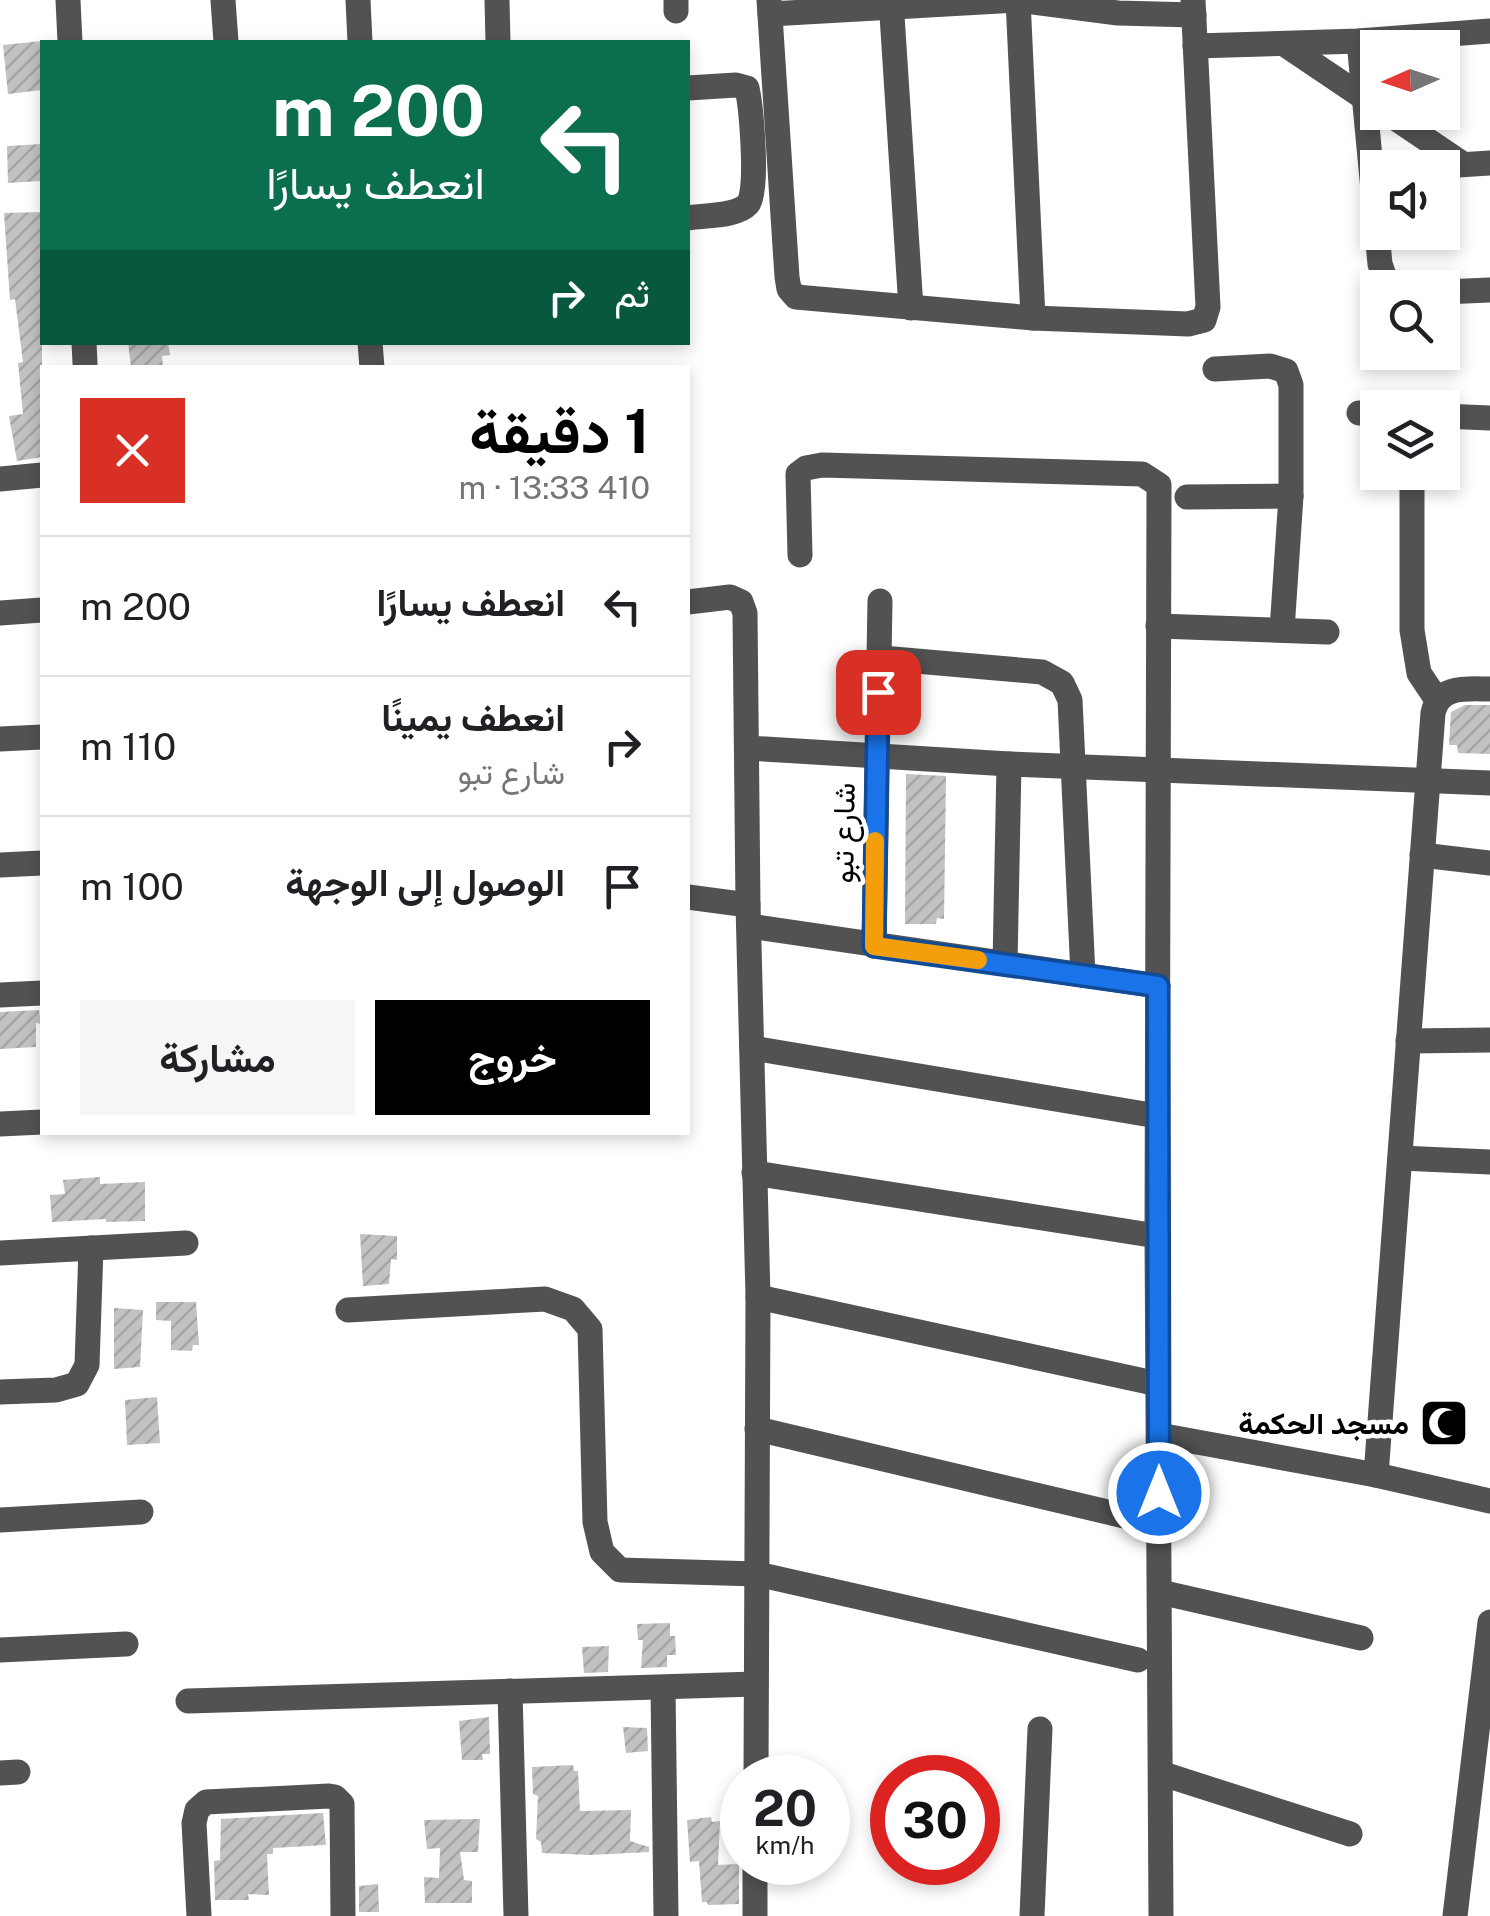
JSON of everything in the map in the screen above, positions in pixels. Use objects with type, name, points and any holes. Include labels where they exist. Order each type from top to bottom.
[{"type":"street","points":[[68,0],[70,40]]},
{"type":"street","points":[[224,0],[226,40]]},
{"type":"street","points":[[358,0],[360,40]]},
{"type":"street","points":[[497,0],[498,40]]},
{"type":"street","points":[[1018,0],[1034,318]]},
{"type":"street","points":[[1018,0],[1118,13],[1194,8],[1208,307],[1204,320],[1188,324],[1034,318],[796,297],[789,289],[769,7],[1018,0]]},
{"type":"street","points":[[892,3],[912,308]]},
{"type":"street","points":[[1196,46],[1359,41],[1490,31]]},
{"type":"street","points":[[1284,44],[1360,95]]},
{"type":"street","points":[[690,88],[747,88],[754,186],[747,205],[738,211],[690,218]]},
{"type":"street","points":[[1412,130],[1463,164]]},
{"type":"street","points":[[1460,164],[1490,163]]},
{"type":"street","points":[[1460,291],[1490,290]]},
{"type":"street","points":[[1215,369],[1270,366],[1286,371],[1291,385],[1290,496],[1282,630]]},
{"type":"street","points":[[1460,417],[1490,418]]},
{"type":"street","points":[[800,555],[798,474],[806,468],[1142,474],[1158,485],[1156,1236],[1162,1916]]},
{"type":"street","points":[[0,479],[40,475]]},
{"type":"street","points":[[1376,1476],[1437,700],[1418,674],[1412,630],[1412,490]]},
{"type":"street","points":[[1187,497],[1290,496]]},
{"type":"street","points":[[690,602],[730,597],[741,602],[745,613],[758,1298],[756,1755]]},
{"type":"street","name":"شارع تبو","points":[[874,946],[880,602]]},
{"type":"street","points":[[0,613],[40,610]]},
{"type":"street","points":[[1158,626],[1327,632]]},
{"type":"street","points":[[882,658],[1042,672],[1062,682],[1070,700],[1083,975]]},
{"type":"street","points":[[1437,700],[1450,691],[1490,689]]},
{"type":"street","points":[[0,739],[40,737]]},
{"type":"street","points":[[748,748],[1009,764],[1490,783]]},
{"type":"street","points":[[1005,964],[1009,764]]},
{"type":"street","points":[[1422,855],[1490,862]]},
{"type":"street","points":[[0,865],[40,863]]},
{"type":"street","points":[[690,898],[748,916],[874,946],[1158,986]]},
{"type":"street","points":[[0,995],[40,992]]},
{"type":"street","points":[[1408,1041],[1490,1040]]},
{"type":"street","points":[[752,1048],[1157,1116]]},
{"type":"street","points":[[0,1124],[40,1122]]},
{"type":"street","points":[[1400,1158],[1490,1162]]},
{"type":"street","points":[[754,1173],[1156,1236]]},
{"type":"street","points":[[0,1252],[186,1243]]},
{"type":"street","points":[[0,1392],[56,1390],[77,1384],[87,1365],[90,1248]]},
{"type":"street","points":[[758,1298],[1158,1384]]},
{"type":"street","points":[[348,1310],[546,1299],[573,1309],[590,1329],[595,1522],[602,1552],[620,1570],[757,1574],[1138,1660]]},
{"type":"street","points":[[758,1429],[1137,1519]]},
{"type":"street","points":[[1159,1435],[1490,1501]]},
{"type":"street","points":[[0,1520],[140,1512]]},
{"type":"street","points":[[1160,1592],[1361,1638]]},
{"type":"street","points":[[1455,1916],[1490,1622]]},
{"type":"street","points":[[0,1650],[126,1644]]},
{"type":"street","points":[[188,1702],[756,1684]]},
{"type":"street","points":[[662,1688],[666,1916]]},
{"type":"street","points":[[510,1691],[516,1916]]},
{"type":"street","points":[[1032,1916],[1040,1729]]},
{"type":"street","points":[[1163,1774],[1350,1834]]},
{"type":"street","points":[[198,1916],[194,1823],[197,1810],[206,1802],[329,1796],[342,1804],[344,1916]]},
{"type":"street","points":[[755,1885],[755,1916]]},
{"type":"building","points":[[40,41],[40,90],[8,94],[3,45]]},
{"type":"building","points":[[40,144],[40,181],[8,183],[7,146]]},
{"type":"building","points":[[40,212],[40,457],[17,461],[9,416],[23,414],[18,363],[23,362],[15,299],[10,300],[4,213]]},
{"type":"building","points":[[128,345],[168,345],[170,355],[162,356],[163,365],[131,365]]},
{"type":"building","points":[[1465,705],[1490,705],[1490,754],[1458,753],[1457,745],[1449,745],[1451,712]]},
{"type":"building","points":[[906,774],[946,776],[944,919],[937,918],[936,924],[905,924]]},
{"type":"building","points":[[39,1010],[36,1047],[0,1049],[0,1012]]},
{"type":"building","points":[[100,1177],[100,1184],[145,1182],[145,1221],[52,1222],[50,1195],[65,1194],[63,1180]]},
{"type":"building","points":[[360,1234],[397,1236],[397,1260],[391,1259],[389,1284],[363,1286]]},
{"type":"building","points":[[156,1302],[196,1302],[199,1345],[193,1345],[192,1351],[171,1350],[171,1321],[156,1320]]},
{"type":"building","points":[[114,1308],[143,1310],[140,1367],[114,1369]]},
{"type":"building","points":[[157,1397],[160,1443],[127,1445],[125,1400]]},
{"type":"building","points":[[670,1623],[676,1655],[667,1655],[667,1667],[641,1668],[643,1640],[638,1640],[637,1624]]},
{"type":"building","points":[[609,1646],[608,1672],[584,1673],[582,1647]]},
{"type":"building","points":[[489,1717],[490,1754],[482,1754],[483,1760],[462,1760],[459,1721]]},
{"type":"building","points":[[623,1727],[647,1728],[648,1751],[626,1753]]},
{"type":"building","points":[[573,1765],[574,1771],[578,1771],[580,1811],[631,1810],[630,1841],[649,1847],[649,1852],[542,1853],[541,1842],[536,1839],[538,1796],[533,1794],[532,1767]]},
{"type":"building","points":[[323,1813],[326,1845],[273,1848],[273,1854],[267,1854],[269,1895],[248,1894],[249,1900],[215,1900],[214,1861],[220,1860],[221,1819]]},
{"type":"building","points":[[711,1817],[712,1822],[720,1821],[720,1885],[739,1885],[739,1904],[702,1902],[699,1861],[690,1862],[687,1820]]},
{"type":"building","points":[[480,1819],[478,1852],[460,1852],[464,1880],[472,1881],[472,1903],[425,1903],[424,1877],[439,1878],[440,1848],[427,1849],[424,1820]]},
{"type":"building","points":[[378,1884],[379,1912],[359,1912],[359,1886]]},
{"type":"slow traffic","points":[[875,841],[874,946],[978,960]]},
{"type":"place","name":"مسجد الحكمة","points":[[1444,1423]]},
{"type":"route","points":[[878,692],[874,946],[1158,986],[1159,1493]]}]
